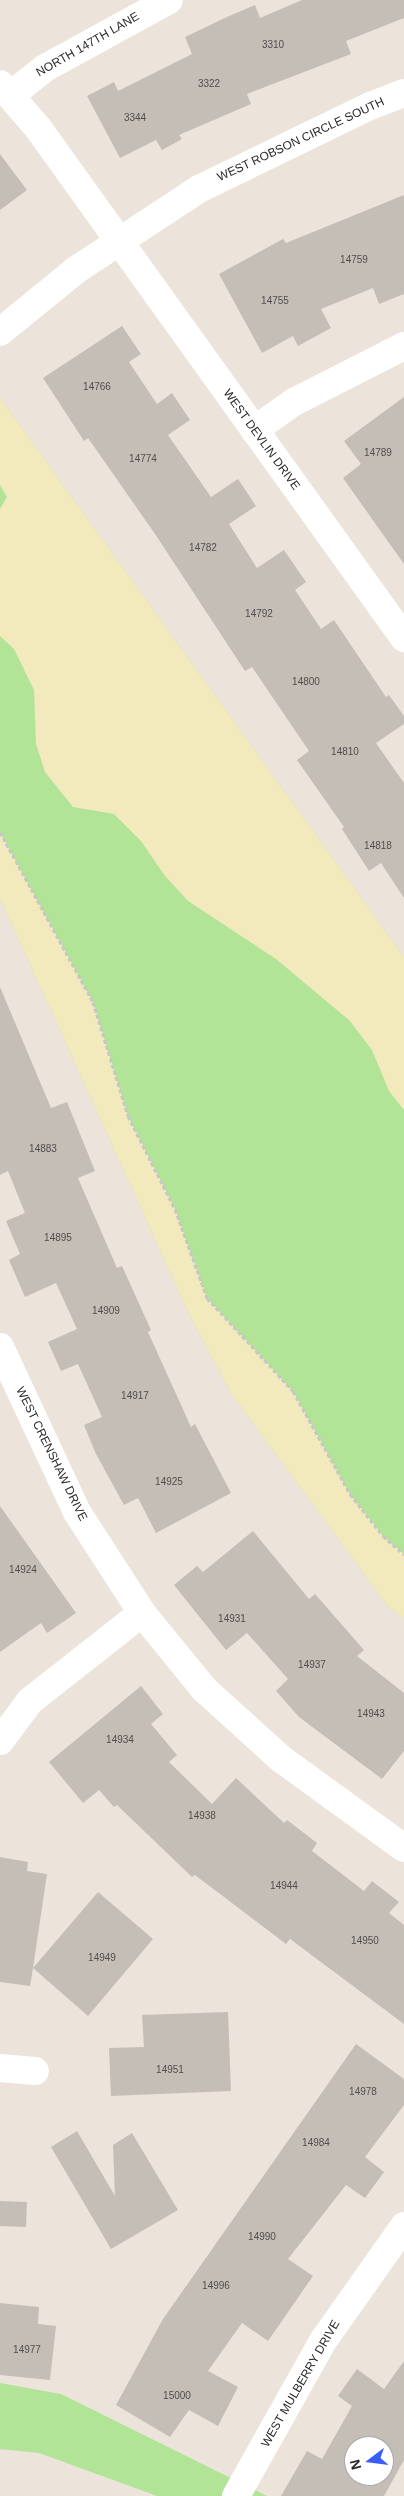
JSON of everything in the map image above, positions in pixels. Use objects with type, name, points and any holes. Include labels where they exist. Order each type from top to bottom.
[{"type":"street","name":"NORTH 147TH LANE","points":[[118,241],[38,128],[5,90],[168,0]]},
{"type":"street","name":"WEST ROBSON CIRCLE SOUTH","points":[[0,332],[76,270],[200,189],[370,106],[404,93]]},
{"type":"street","name":"WEST DEVLIN DRIVE","points":[[118,241],[404,638]]},
{"type":"street","points":[[254,430],[294,402],[404,346]]},
{"type":"street","name":"WEST CRENSHAW DRIVE","points":[[0,1347],[77,1512],[142,1614],[204,1689],[273,1752],[404,1848]]},
{"type":"street","points":[[0,1741],[30,1701],[142,1614]]},
{"type":"street","points":[[0,2068],[35,2071]]},
{"type":"street","name":"WEST MULBERRY DRIVE","points":[[236,2496],[323,2341],[404,2226]]},
{"type":"path","points":[[0,832],[94,1002],[128,1116],[175,1209],[207,1298],[294,1391],[350,1494],[383,1536],[404,1554]]},
{"type":"green space","points":[[0,398],[404,957],[404,1618],[388,1606],[231,1393],[190,1316],[0,898]]},
{"type":"green space","points":[[0,2383],[61,2394],[267,2496],[157,2496],[39,2453],[0,2449]]},
{"type":"sand","points":[[0,398],[404,957],[404,1110],[389,1091],[372,1050],[349,1020],[276,959],[188,901],[165,876],[141,841],[114,814],[73,807],[45,772],[36,744],[34,690],[14,649],[0,636],[0,509],[7,497],[0,485]]},
{"type":"sand","points":[[0,832],[93,1002],[128,1116],[175,1209],[207,1298],[293,1391],[350,1494],[383,1536],[404,1554],[404,1618],[388,1606],[231,1393],[190,1316],[0,898]]},
{"type":"building","points":[[302,0],[404,0],[404,18],[346,41],[351,54],[247,94],[251,104],[179,135],[182,139],[162,150],[156,140],[120,158],[87,96],[114,82],[118,91],[192,54],[185,37],[227,17],[255,5],[260,18]]},
{"type":"building","points":[[0,154],[27,190],[0,210]]},
{"type":"building","points":[[404,195],[404,294],[379,304],[373,288],[321,309],[331,328],[298,346],[293,336],[262,353],[219,274],[283,239],[286,243]]},
{"type":"building","points":[[122,326],[141,354],[129,362],[157,404],[172,393],[190,420],[168,435],[211,497],[238,479],[256,506],[229,524],[257,568],[284,550],[306,582],[295,590],[321,629],[334,620],[386,697],[389,695],[404,716],[404,724],[376,743],[404,783],[404,898],[381,863],[369,871],[342,829],[344,827],[297,760],[309,751],[252,667],[245,671],[155,534],[88,438],[84,441],[43,378]]},
{"type":"building","points":[[404,397],[404,564],[343,478],[361,464],[344,441]]},
{"type":"building","points":[[0,987],[51,1108],[67,1102],[95,1171],[78,1178],[117,1268],[122,1266],[151,1330],[148,1332],[191,1427],[195,1424],[231,1493],[156,1533],[138,1498],[124,1505],[96,1454],[84,1425],[102,1417],[78,1364],[61,1371],[48,1342],[77,1329],[56,1283],[25,1297],[9,1260],[20,1254],[6,1221],[25,1213],[8,1171],[0,1175]]},
{"type":"building","points":[[0,1506],[76,1613],[47,1633],[41,1623],[0,1652]]},
{"type":"building","points":[[253,1531],[309,1599],[315,1594],[364,1650],[357,1656],[404,1693],[404,1751],[382,1779],[299,1717],[276,1691],[288,1679],[247,1633],[226,1650],[174,1585],[197,1566],[203,1572]]},
{"type":"building","points":[[141,1686],[163,1714],[151,1724],[177,1755],[169,1762],[212,1804],[236,1778],[284,1823],[287,1820],[317,1843],[312,1851],[364,1891],[372,1881],[399,1902],[389,1913],[404,1925],[404,2024],[290,1939],[286,1944],[195,1875],[192,1877],[117,1805],[114,1807],[99,1790],[83,1803],[49,1762]]},
{"type":"building","points":[[0,1857],[28,1862],[27,1871],[47,1874],[30,1986],[0,1982]]},
{"type":"building","points":[[98,1892],[153,1939],[88,2016],[33,1968]]},
{"type":"building","points":[[228,2012],[231,2091],[111,2096],[109,2048],[144,2047],[142,2015]]},
{"type":"building","points":[[356,2044],[404,2079],[404,2105],[365,2157],[384,2172],[365,2198],[346,2185],[288,2259],[313,2276],[268,2341],[242,2323],[208,2371],[238,2387],[218,2426],[189,2410],[170,2437],[116,2405],[163,2319]]},
{"type":"building","points":[[77,2131],[115,2196],[113,2145],[132,2133],[178,2210],[111,2249],[51,2147]]},
{"type":"building","points":[[0,2201],[27,2202],[26,2227],[0,2226]]},
{"type":"building","points":[[0,2303],[39,2307],[38,2324],[56,2326],[50,2380],[0,2375]]},
{"type":"building","points":[[404,2361],[404,2460],[394,2478],[394,2436],[344,2436],[344,2486],[390,2486],[384,2496],[281,2496],[307,2451],[322,2459],[352,2406],[338,2396],[357,2369],[384,2389]]}]
